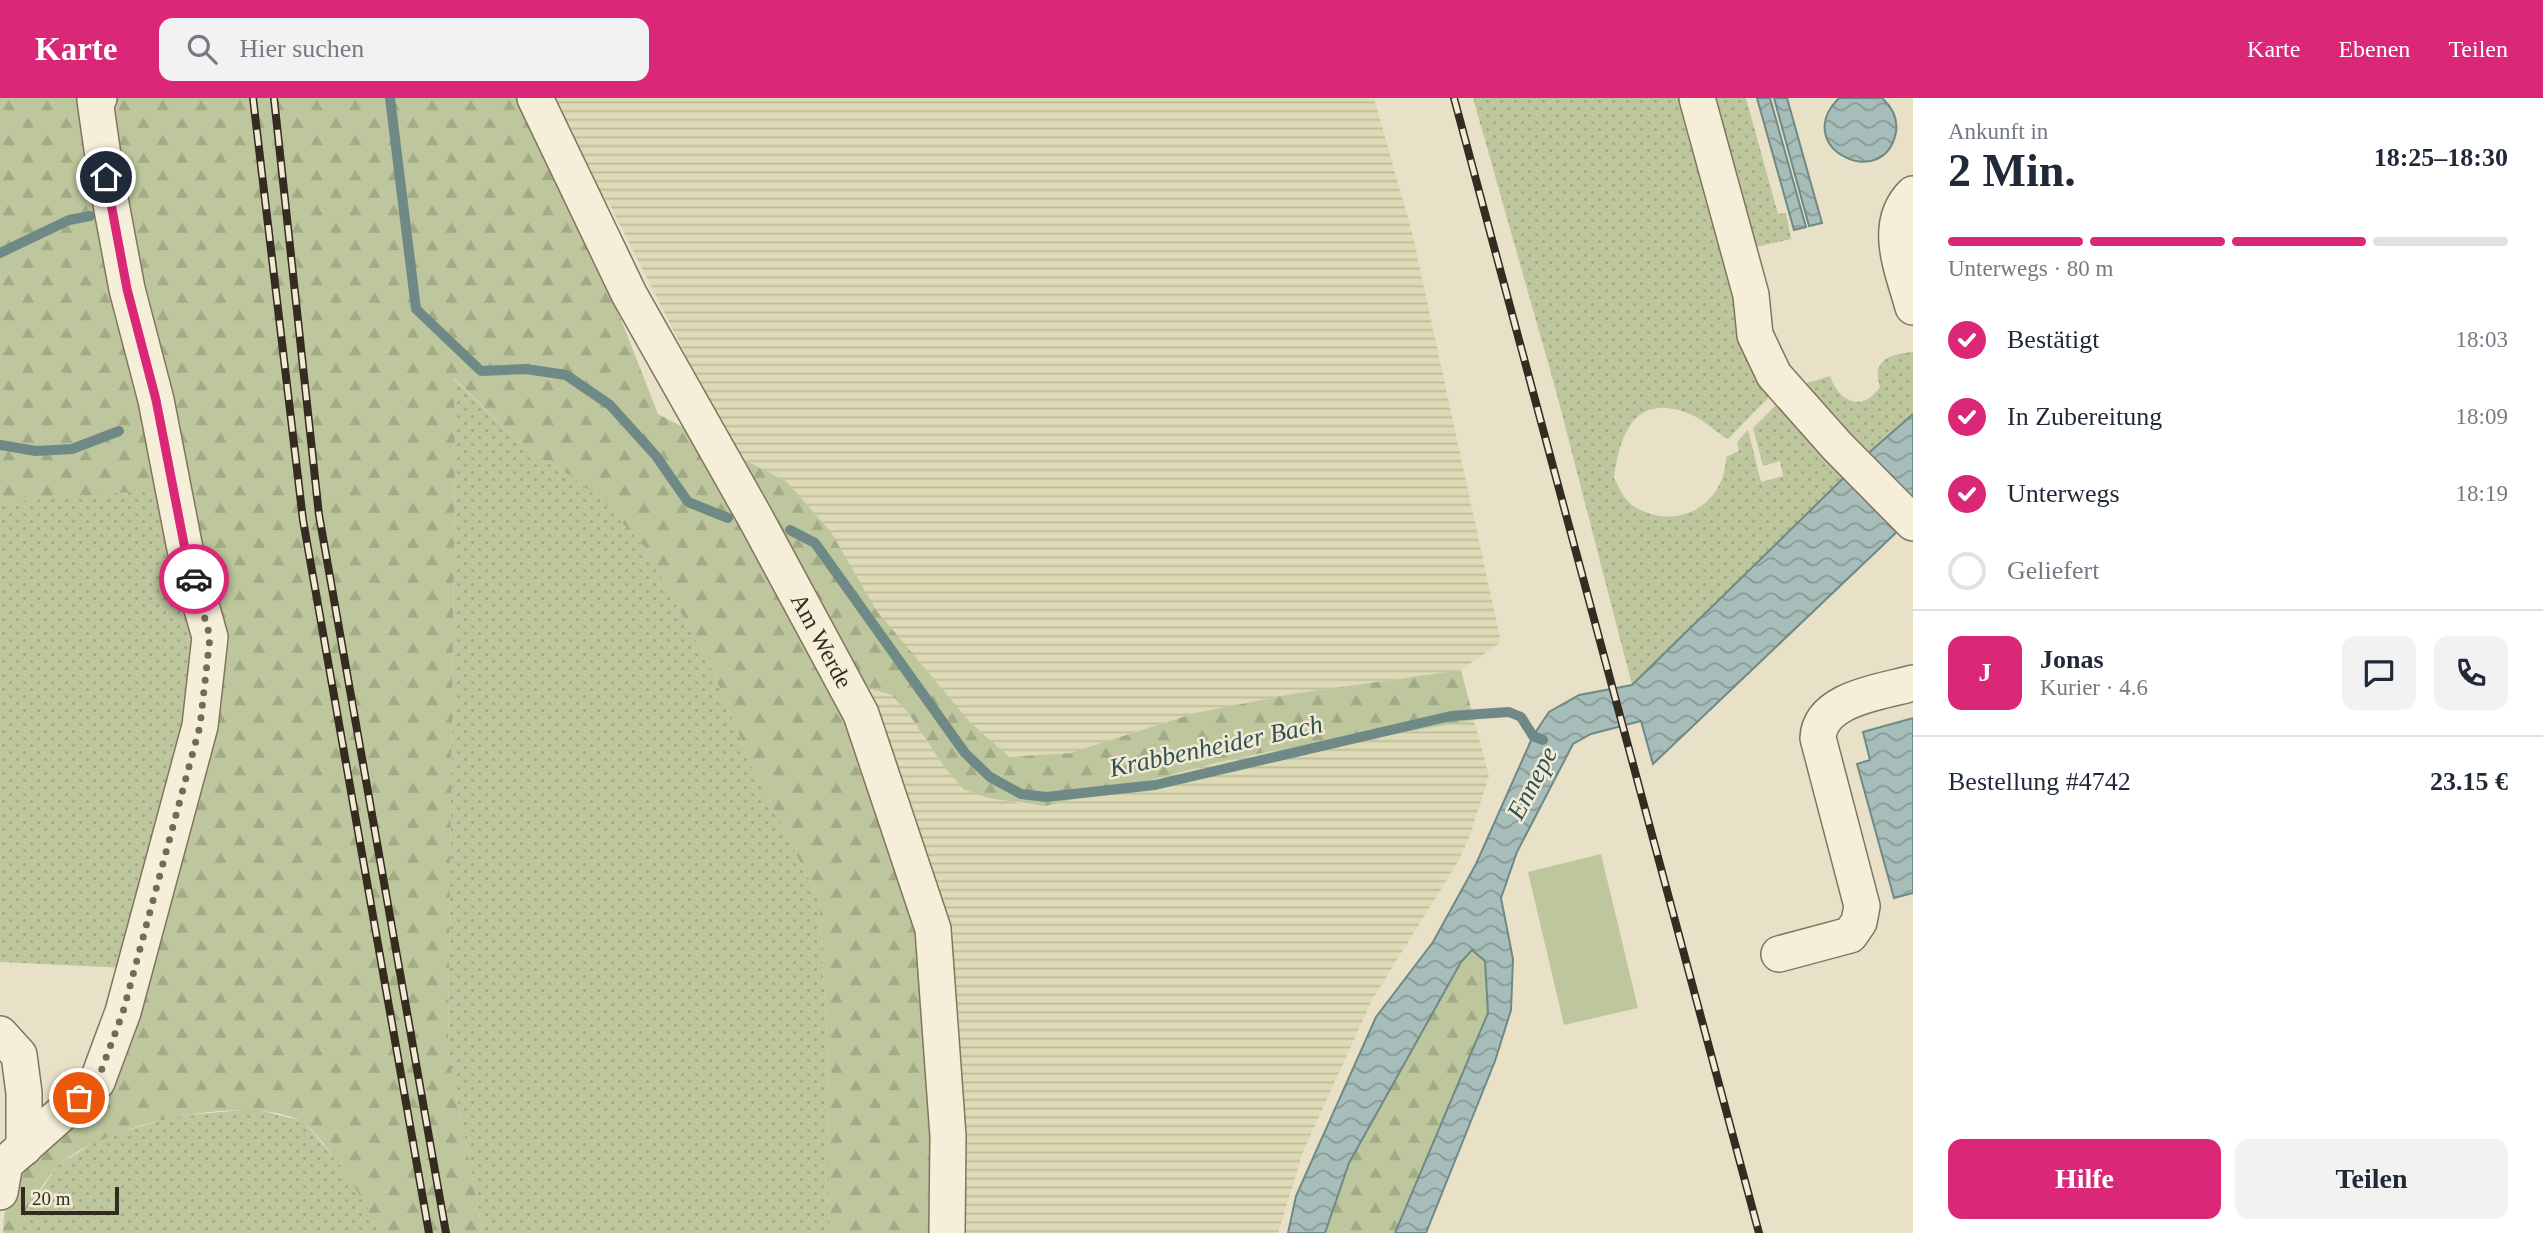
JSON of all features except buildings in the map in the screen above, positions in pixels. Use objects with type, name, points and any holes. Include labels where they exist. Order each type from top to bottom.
[{"type":"street","points":[[0,1192],[5,1164],[97,1082],[119,1024],[200,726],[210,637],[185,549],[156,400],[127,289],[106,177],[95,100],[99,98]]},
{"type":"street","name":"Am Werde","points":[[535,98],[629,294],[756,519],[861,714],[933,929],[948,1136],[947,1233]]},
{"type":"street","points":[[1697,98],[1751,295],[1755,335],[1774,375],[1837,446],[1913,523]]},
{"type":"street","points":[[1913,194],[1905,202],[1895,239],[1913,307]]},
{"type":"street","points":[[1779,954],[1850,934],[1859,922],[1862,906],[1818,738],[1823,720],[1841,704],[1913,683]]},
{"type":"street","points":[[0,1034],[19,1055],[24,1093],[24,1148]]},
{"type":"shaded area","points":[[540,98],[1374,98],[1412,232],[1501,642],[1461,670],[1292,694],[1195,713],[1070,753],[1009,757],[969,721],[875,610],[831,532],[787,482],[729,451],[684,351],[610,205],[569,156]]},
{"type":"shaded area","points":[[852,684],[892,695],[909,714],[943,765],[963,789],[1022,804],[1045,806],[1277,750],[1365,739],[1474,720],[1489,776],[1470,835],[1459,860],[1372,1000],[1303,1152],[1278,1233],[954,1233]]},
{"type":"green space","points":[[0,98],[530,98],[558,159],[658,414],[787,482],[831,532],[876,610],[969,721],[1009,757],[1070,753],[1195,713],[1292,694],[1461,670],[1474,720],[1365,739],[1277,750],[1045,806],[989,798],[963,789],[943,765],[909,714],[892,695],[852,684],[928,932],[941,1233],[830,1233],[827,1036],[819,899],[753,769],[714,673],[645,547],[601,500],[573,477],[528,451],[454,378],[448,1052],[483,1233],[379,1233],[368,1208],[345,1173],[309,1128],[301,1121],[276,1113],[246,1110],[176,1117],[108,1137],[80,1150],[59,1165],[45,1182],[23,1217],[22,1233],[3,1233],[4,1215],[14,1187],[26,1166],[97,1093],[206,731],[177,488],[0,503]]},
{"type":"green space","points":[[1473,98],[1689,98],[1772,394],[1728,439],[1692,415],[1673,409],[1657,408],[1645,412],[1627,431],[1614,478],[1632,505],[1648,513],[1664,516],[1680,515],[1707,502],[1717,490],[1726,457],[1739,451],[1737,442],[1748,430],[1761,482],[1783,476],[1780,461],[1763,466],[1753,428],[1779,402],[1851,472],[1632,685],[1556,391]]},
{"type":"green space","points":[[1711,98],[1746,98],[1778,214],[1786,213],[1791,239],[1752,248]]},
{"type":"green space","points":[[0,203],[167,488],[204,641],[126,968],[0,962]]},
{"type":"green space","points":[[1913,352],[1913,414],[1865,457],[1804,384],[1830,376],[1845,398],[1859,402],[1866,400],[1880,387],[1878,370],[1884,360]]},
{"type":"green space","points":[[453,378],[528,451],[573,477],[601,500],[645,547],[714,673],[753,769],[819,899],[827,1036],[830,1233],[483,1233],[448,1052],[455,465]]},
{"type":"green space","points":[[1601,854],[1638,1008],[1564,1025],[1528,872]]},
{"type":"green space","points":[[1471,950],[1485,961],[1488,1013],[1395,1233],[1325,1233],[1349,1163],[1461,961]]},
{"type":"green space","points":[[254,1109],[303,1121],[340,1164],[377,1221],[379,1233],[21,1233],[22,1218],[58,1165],[103,1137],[177,1116]]},
{"type":"water","points":[[1757,98],[1770,98],[1806,227],[1794,230]]},
{"type":"water","points":[[1774,98],[1787,98],[1822,223],[1809,226]]},
{"type":"water","points":[[1839,98],[1882,98],[1894,114],[1896,132],[1888,150],[1875,160],[1860,161],[1844,157],[1832,147],[1825,133],[1827,116]]},
{"type":"water","name":"Ennepe","points":[[1913,414],[1913,516],[1903,526],[1653,764],[1641,721],[1591,734],[1573,744],[1517,852],[1501,898],[1513,959],[1511,1010],[1495,1061],[1426,1233],[1395,1233],[1488,1013],[1485,961],[1472,950],[1461,962],[1349,1163],[1325,1233],[1288,1233],[1296,1196],[1376,1017],[1433,942],[1476,864],[1533,736],[1549,712],[1579,695],[1632,685],[1871,451]]},
{"type":"water","points":[[1913,718],[1913,893],[1894,898],[1857,764],[1870,760],[1863,732]]},
{"type":"waterway","name":"Krabbenheider Bach","points":[[390,98],[416,309],[481,371],[526,369],[566,375],[610,405],[656,456],[688,502],[728,518]]},
{"type":"waterway","points":[[0,253],[69,220],[90,216]]},
{"type":"waterway","name":"Krabbenheider Bach","points":[[0,445],[36,451],[72,449],[119,431]]},
{"type":"waterway","name":"Krabbenheider Bach","points":[[790,530],[815,543],[965,753],[990,777],[1021,794],[1046,797],[1155,785],[1451,716],[1509,712],[1521,717],[1533,736],[1543,740]]},
{"type":"railway","points":[[253,98],[303,520],[429,1233]]},
{"type":"railway","points":[[274,98],[319,515],[446,1233]]},
{"type":"railway","points":[[1454,98],[1759,1233]]},
{"type":"way so far","points":[[79,1098],[97,1082],[123,1012],[200,726],[210,637],[194,579]]},
{"type":"route","points":[[106,177],[127,289],[156,400],[185,549],[194,579]]}]
